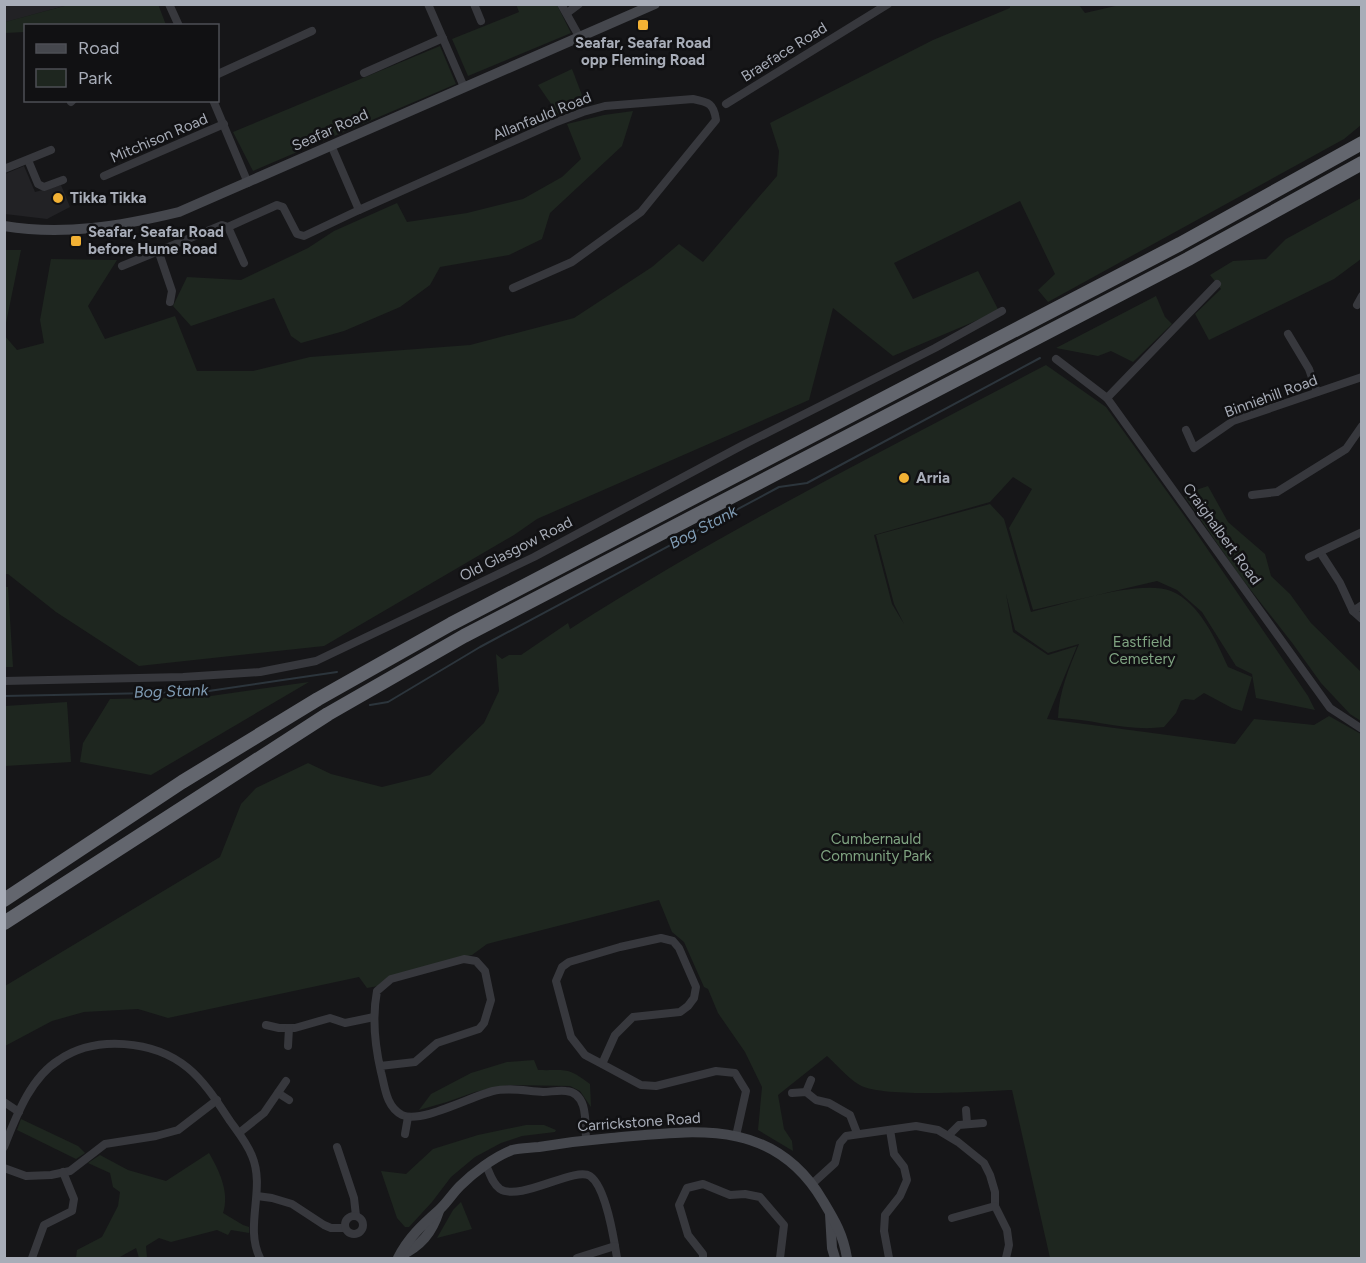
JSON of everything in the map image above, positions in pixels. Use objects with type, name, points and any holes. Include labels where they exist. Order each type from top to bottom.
[{"type":"highway","points":[[4,900],[182,782],[318,699],[451,624],[1170,249],[1362,143]]},
{"type":"highway","points":[[4,923],[328,714],[464,636],[1178,264],[1362,164]]},
{"type":"street","points":[[169,4],[178,24]]},
{"type":"street","points":[[428,4],[464,87]]},
{"type":"street","points":[[474,4],[481,21]]},
{"type":"street","points":[[561,4],[580,38]]},
{"type":"street","points":[[567,13],[579,4]]},
{"type":"street","name":"Seafar Road","points":[[4,226],[43,230],[79,230],[133,223],[178,212],[655,4]]},
{"type":"street","name":"Braeface Road","points":[[726,105],[888,4]]},
{"type":"street","points":[[219,74],[312,31]]},
{"type":"street","points":[[364,73],[443,38]]},
{"type":"street","name":"Allanfauld Road","points":[[359,210],[554,123],[605,106],[693,99],[707,102],[715,110],[716,120],[641,212],[572,262],[513,288]]},
{"type":"street","points":[[214,102],[248,183]]},
{"type":"street","name":"Mitchison Road","points":[[104,176],[224,124]]},
{"type":"street","points":[[122,266],[222,225],[228,227],[277,205],[283,207],[297,234],[304,236],[359,210],[331,145]]},
{"type":"street","points":[[4,170],[51,150]]},
{"type":"street","points":[[28,160],[38,184],[44,187],[63,180]]},
{"type":"street","points":[[228,227],[244,263]]},
{"type":"street","points":[[158,250],[172,291],[170,302]]},
{"type":"street","points":[[1107,398],[1217,284]]},
{"type":"street","points":[[1357,305],[1362,296]]},
{"type":"street","name":"Old Glasgow Road","points":[[4,681],[183,677],[260,672],[316,661],[534,557],[1002,311]]},
{"type":"street","points":[[1288,334],[1309,369],[1317,392]]},
{"type":"street","name":"Craighalbert Road","points":[[1056,359],[1107,398],[1330,708],[1362,729]]},
{"type":"street","name":"Binniehill Road","points":[[1186,430],[1194,448],[1233,421],[1362,377]]},
{"type":"street","points":[[1252,495],[1277,492],[1346,449],[1362,426]]},
{"type":"street","points":[[1309,557],[1362,532]]},
{"type":"street","points":[[1320,552],[1340,582],[1353,611],[1362,619]]},
{"type":"street","points":[[1353,611],[1362,606]]},
{"type":"street","points":[[602,1064],[615,1035],[633,1017],[680,1012],[694,998],[696,987],[694,979],[680,948],[673,941],[661,938],[620,947],[569,962],[562,967],[556,981],[571,1037],[585,1056],[641,1085],[656,1086],[716,1071],[735,1073],[746,1091],[736,1136]]},
{"type":"street","points":[[380,1066],[415,1062],[437,1043],[479,1029],[487,1017],[491,1000],[485,970],[476,961],[464,959],[391,979],[377,991],[374,1017],[380,1066],[388,1102],[397,1112],[408,1117],[430,1113],[493,1091],[508,1089],[567,1091],[577,1096],[584,1110],[586,1141]]},
{"type":"street","points":[[266,1025],[289,1028],[330,1018],[345,1023],[374,1017]]},
{"type":"street","points":[[288,1046],[289,1028]]},
{"type":"street","points":[[4,1147],[19,1112],[40,1078],[58,1060],[82,1049],[115,1044],[140,1047],[174,1059],[190,1070],[217,1100],[255,1162],[257,1209],[254,1221],[256,1252],[260,1258]]},
{"type":"street","points":[[806,1092],[811,1080]]},
{"type":"street","points":[[239,1133],[259,1118],[286,1081]]},
{"type":"street","points":[[792,1093],[806,1092],[816,1100],[834,1105],[850,1115],[857,1133]]},
{"type":"street","points":[[278,1093],[289,1100]]},
{"type":"street","points":[[4,1168],[26,1176],[51,1175],[70,1171],[105,1144],[178,1130],[217,1100]]},
{"type":"street","points":[[4,1102],[19,1112]]},
{"type":"street","points":[[966,1110],[967,1123]]},
{"type":"street","points":[[405,1134],[408,1117]]},
{"type":"street","points":[[949,1135],[959,1125],[983,1123]]},
{"type":"street","points":[[812,1184],[835,1163],[840,1143],[846,1136],[916,1125],[938,1130],[949,1135],[984,1163],[995,1192],[995,1206],[1007,1230],[1009,1245],[1006,1258]]},
{"type":"street","points":[[889,1258],[884,1231],[885,1215],[900,1196],[907,1179],[904,1167],[894,1154],[890,1130]]},
{"type":"street","name":"Carrickstone Road","points":[[399,1257],[416,1231],[440,1210],[459,1187],[478,1170],[512,1150],[586,1141],[713,1132],[736,1136],[764,1146],[784,1158],[812,1184],[841,1231],[847,1258]]},
{"type":"street","points":[[257,1196],[292,1204],[331,1228],[345,1228],[352,1234],[362,1231],[363,1222],[356,1216],[354,1198],[337,1148]]},
{"type":"street","points":[[486,1165],[494,1182],[502,1190],[513,1192],[585,1173],[592,1177],[598,1185],[617,1258]]},
{"type":"street","points":[[32,1258],[44,1225],[72,1211],[74,1198],[63,1172]]},
{"type":"street","points":[[703,1258],[703,1254],[688,1235],[679,1205],[687,1188],[697,1184],[703,1184],[730,1195],[745,1194],[760,1197],[784,1225],[780,1258]]},
{"type":"street","points":[[952,1218],[995,1206]]},
{"type":"street","name":"Carrickstone Road","points":[[830,1213],[832,1248],[835,1258]]},
{"type":"street","points":[[345,1228],[347,1219],[356,1216]]},
{"type":"street","points":[[577,1258],[615,1246]]},
{"type":"shaded area","points":[[4,5],[68,5],[6,22]]},
{"type":"shaded area","points":[[24,166],[35,192],[61,185],[70,207],[47,219],[5,214],[5,174]]},
{"type":"green space","points":[[158,4],[166,24],[24,24],[24,32],[5,33],[5,22],[68,5]]},
{"type":"green space","points":[[516,4],[557,5],[571,33],[468,76],[452,39],[519,12]]},
{"type":"green space","points":[[1124,4],[1361,5],[1361,125],[1344,139],[1048,302],[1038,290],[1055,274],[1020,201],[894,263],[913,299],[978,271],[999,311],[893,356],[833,308],[809,400],[537,519],[514,535],[324,646],[139,666],[56,612],[5,574],[4,335],[17,350],[44,343],[40,320],[51,259],[117,260],[88,306],[105,339],[175,316],[197,371],[253,371],[310,357],[470,345],[574,318],[652,267],[679,244],[703,262],[777,176],[779,151],[770,123],[933,40],[1010,8],[1010,5],[1079,5],[1085,13]]},
{"type":"green space","points":[[440,46],[456,84],[253,171],[233,132]]},
{"type":"green space","points":[[572,69],[585,103],[558,114],[538,85]]},
{"type":"green space","points":[[633,111],[622,146],[550,213],[542,239],[509,255],[440,267],[430,285],[400,307],[344,331],[301,343],[291,336],[274,298],[191,326],[173,306],[187,277],[241,280],[308,248],[334,231],[397,203],[407,222],[467,213],[523,199],[562,177],[581,159],[567,124]]},
{"type":"green space","points":[[1361,198],[1361,259],[1334,279],[1209,340],[1195,314],[1221,289],[1210,275],[1233,261],[1266,259],[1286,239]]},
{"type":"green space","points":[[4,250],[21,250],[5,328]]},
{"type":"green space","points":[[1156,296],[1165,317],[1172,324],[1133,362],[1111,351],[1098,356],[1056,348]]},
{"type":"green space","name":"Cumbernauld Community Park","points":[[1046,365],[1106,407],[1191,525],[1308,696],[1315,710],[1256,698],[1252,674],[1236,666],[1202,612],[1177,590],[1157,581],[1033,610],[1009,528],[1032,489],[1013,477],[990,502],[874,535],[892,604],[904,624],[894,604],[876,535],[990,504],[1004,519],[1031,612],[1122,590],[1157,588],[1171,591],[1199,613],[1228,667],[1252,677],[1242,711],[1204,693],[1194,700],[1181,701],[1176,713],[1164,727],[1124,727],[1058,718],[1062,689],[1079,644],[1048,653],[1015,630],[1006,594],[1013,632],[1048,655],[1077,646],[1047,719],[1235,744],[1254,719],[1314,725],[1329,716],[1361,734],[1361,1258],[1050,1258],[1012,1090],[908,1093],[870,1089],[854,1081],[827,1056],[778,1095],[784,1129],[792,1141],[793,1151],[758,1130],[762,1087],[745,1052],[718,1013],[708,989],[704,987],[684,942],[672,932],[659,900],[487,944],[472,955],[388,977],[378,986],[367,988],[359,977],[168,1018],[138,1009],[84,1012],[52,1021],[5,1046],[5,986],[220,857],[241,804],[256,788],[308,763],[331,774],[382,787],[430,775],[484,723],[499,691],[496,654],[502,659],[509,655],[521,655],[568,623],[570,629],[686,558]]},
{"type":"green space","points":[[1208,486],[1228,522],[1265,554],[1271,576],[1290,594],[1311,623],[1361,672],[1361,721],[1350,714],[1321,683],[1239,575],[1185,497],[1190,492]]},
{"type":"green space","points":[[5,587],[8,587],[13,667],[5,667]]},
{"type":"green space","points":[[309,682],[151,775],[80,762],[83,743],[110,699],[204,697]]},
{"type":"green space","points":[[67,702],[71,762],[5,766],[5,706]]},
{"type":"green space","points":[[534,1060],[538,1070],[570,1072],[590,1084],[591,1107],[580,1091],[570,1086],[508,1085],[475,1092],[419,1110],[431,1094],[471,1073],[507,1062]]},
{"type":"green space","points":[[21,1119],[78,1146],[85,1153],[76,1159],[17,1130]]},
{"type":"green space","points":[[526,1125],[544,1125],[556,1130],[522,1136],[501,1143],[475,1157],[451,1177],[409,1227],[405,1227],[397,1218],[381,1171],[406,1174],[433,1149],[478,1135]]},
{"type":"green space","points":[[209,1153],[220,1174],[224,1190],[223,1213],[249,1227],[249,1233],[231,1230],[228,1235],[217,1230],[171,1242],[159,1238],[146,1246],[147,1258],[139,1258],[136,1248],[118,1258],[76,1258],[77,1250],[102,1237],[118,1206],[120,1192],[113,1187],[110,1173],[88,1163],[100,1155],[128,1170],[166,1181]]},
{"type":"green space","points":[[461,1202],[472,1229],[437,1238],[453,1210]]},
{"type":"waterway","name":"Bog Stank","points":[[370,705],[388,702],[480,647],[779,487],[807,483],[1040,358]]},
{"type":"waterway","name":"Bog Stank","points":[[4,696],[202,692],[337,672]]},
{"type":"place","name":"Seafar, Seafar Road opp Fleming Road","points":[[643,25]]},
{"type":"place","name":"Tikka Tikka","points":[[58,198]]},
{"type":"place","name":"Seafar, Seafar Road before Hume Road","points":[[76,241]]},
{"type":"place","name":"Arria","points":[[904,478]]},
{"type":"park label","name":"Eastfield Cemetery","points":[[1142,650]]}]
